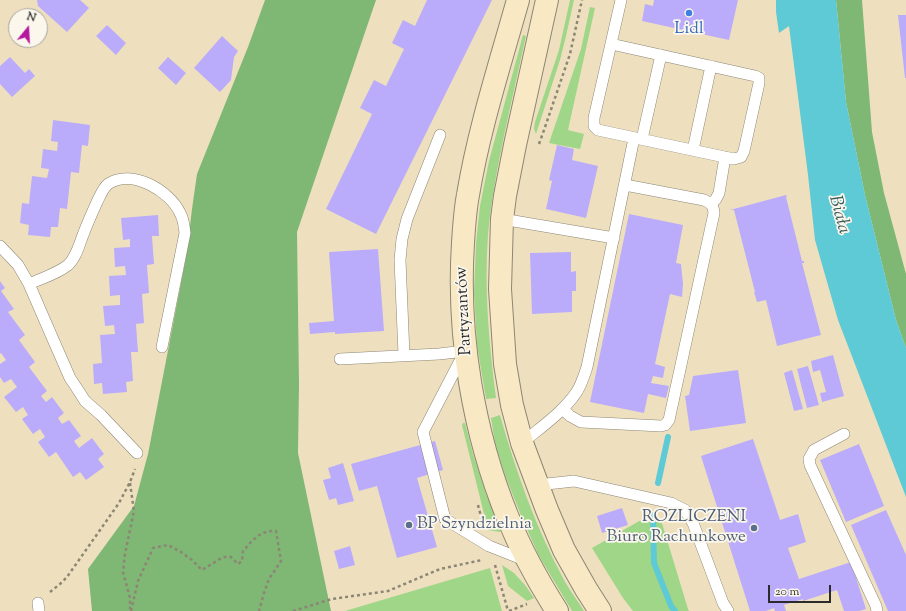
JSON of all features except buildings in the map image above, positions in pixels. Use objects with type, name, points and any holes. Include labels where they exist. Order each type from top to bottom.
[{"type":"main road","name":"Partyzantów","points":[[518,0],[485,115],[467,196],[461,269],[462,311],[465,351],[475,411],[499,495],[508,519],[528,561],[557,611]]},
{"type":"main road","points":[[547,0],[514,152],[502,219],[500,289],[505,364],[512,405],[522,443],[547,510],[564,550],[586,590],[600,611]]},
{"type":"lane","points":[[611,44],[755,76],[758,78],[760,83],[744,151],[741,157],[734,159],[638,139],[598,130],[594,126],[594,118],[621,0]]},
{"type":"lane","points":[[522,443],[563,409],[576,392],[587,367],[625,185],[661,55]]},
{"type":"lane","points":[[693,150],[711,66]]},
{"type":"lane","points":[[404,355],[400,260],[402,239],[407,219],[440,135]]},
{"type":"lane","points":[[711,204],[716,199],[719,192],[725,157]]},
{"type":"lane","points":[[30,284],[69,265],[74,258],[91,214],[108,184],[116,180],[130,178],[149,184],[160,190],[172,200],[180,212],[184,222],[185,234],[162,347]]},
{"type":"lane","points":[[563,409],[570,416],[580,422],[661,426],[665,425],[669,420],[714,214],[713,208],[711,204],[704,200],[625,185]]},
{"type":"lane","points":[[502,219],[614,238]]},
{"type":"lane","points":[[0,246],[18,265],[30,284],[70,378],[85,401],[101,415],[137,453]]},
{"type":"lane","points":[[340,359],[439,354],[465,351]]},
{"type":"lane","points":[[465,351],[422,432],[445,519],[489,546],[528,561]]},
{"type":"lane","points":[[844,434],[814,450],[809,459],[810,465],[877,611]]},
{"type":"lane","points":[[538,485],[574,481],[671,503],[685,510],[693,523],[723,603],[728,611]]},
{"type":"path","points":[[538,145],[544,133],[570,54],[582,0]]},
{"type":"path","points":[[39,607],[50,592],[67,576],[119,503],[137,464],[137,453]]},
{"type":"path","points":[[130,482],[134,511],[125,554],[123,572],[130,598],[131,611]]},
{"type":"path","points":[[131,611],[138,581],[153,548],[168,545],[192,560],[202,570],[223,557],[231,557],[238,564],[242,561],[243,551],[259,535],[268,530],[276,531],[281,561],[269,579],[259,611]]},
{"type":"path","points":[[292,611],[332,599],[388,591],[440,569],[488,559]]},
{"type":"path","points":[[509,611],[531,603]]},
{"type":"green space","points":[[265,0],[376,0],[297,232],[299,384],[298,453],[331,611],[92,611],[88,569],[134,506],[148,454],[187,252],[197,174],[248,47]]},
{"type":"green space","points":[[570,0],[574,0],[560,60],[536,134],[534,129],[535,122],[559,50]]},
{"type":"green space","points":[[836,0],[862,0],[872,132],[884,193],[906,274],[906,348],[896,320],[865,195],[846,102]]},
{"type":"green space","points":[[590,7],[595,8],[568,130],[584,134],[580,149],[549,143],[581,49]]},
{"type":"green space","points":[[523,35],[526,36],[505,131],[489,222],[487,296],[489,337],[496,398],[486,399],[477,345],[474,292],[476,243],[480,206],[489,161]]},
{"type":"green space","points":[[500,415],[520,479],[544,540],[564,580],[584,611],[572,611],[539,556],[522,518],[505,475],[495,443],[491,418]]},
{"type":"green space","points":[[465,423],[473,454],[486,494],[501,530],[500,532],[488,530],[462,425]]},
{"type":"green space","points":[[648,516],[661,520],[689,611],[633,611],[623,598],[592,548]]},
{"type":"green space","points":[[502,565],[514,573],[534,598],[527,601],[508,586]]},
{"type":"green space","points":[[490,568],[502,611],[345,611]]},
{"type":"water","name":"Biała","points":[[776,0],[836,0],[846,102],[865,195],[896,320],[906,348],[906,497],[838,320],[815,240],[789,26],[779,33]]},
{"type":"waterway","points":[[658,483],[668,437]]},
{"type":"waterway","points":[[653,515],[654,563],[671,606],[675,611]]},
{"type":"place","name":"Lidl","points":[[689,13]]},
{"type":"place","name":"BP Szyndzielnia","points":[[409,525]]},
{"type":"place","name":"ROZLICZENI Biuro Rachunkowe","points":[[754,528]]}]
